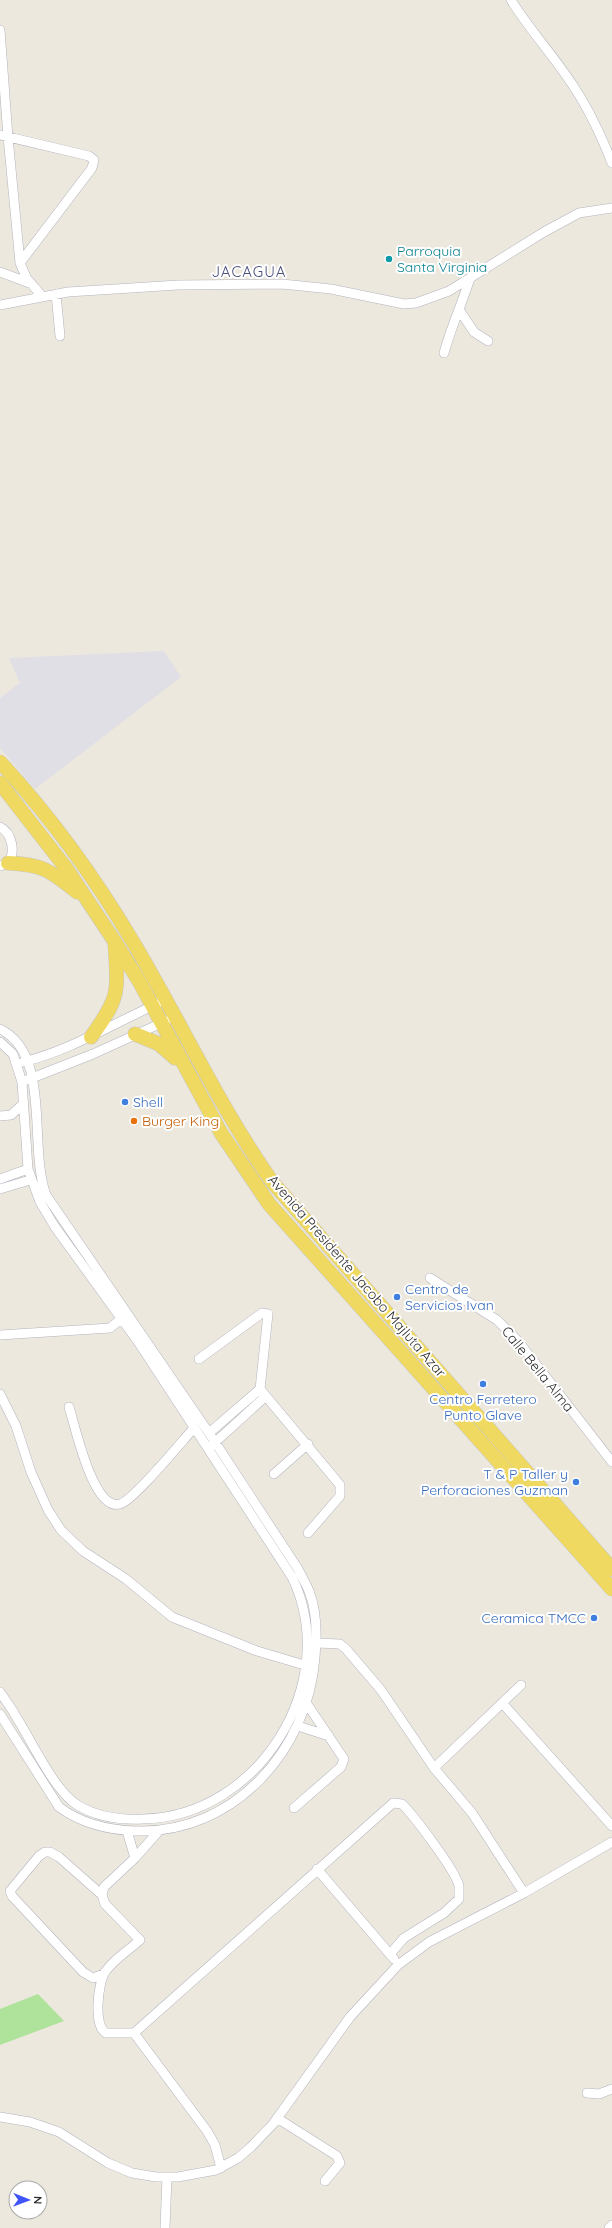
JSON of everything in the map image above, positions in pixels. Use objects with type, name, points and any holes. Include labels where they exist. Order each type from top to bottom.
[{"type":"main road","name":"Avenida Presidente Jacobo Majluta Azar","points":[[0,762],[30,795],[86,869],[133,942],[166,1000],[168,1020],[185,1068],[237,1160],[269,1204],[612,1589]]},
{"type":"main road","name":"Avenida Presidente Jacobo Majluta Azar","points":[[0,783],[66,868],[115,942],[152,1006],[168,1020],[248,1146],[283,1196],[612,1569]]},
{"type":"main road","points":[[4,865],[30,864],[40,867],[56,875],[86,899]]},
{"type":"main road","points":[[91,1037],[108,1013],[117,992],[115,942]]},
{"type":"main road","points":[[135,1034],[159,1044],[185,1068]]},
{"type":"main road","points":[[586,1539],[612,1554]]},
{"type":"street","points":[[511,0],[579,94],[599,130],[612,163]]},
{"type":"street","points":[[0,30],[4,136],[20,263],[32,284],[42,296]]},
{"type":"street","points":[[4,136],[89,156],[94,160],[92,168],[20,263]]},
{"type":"street","points":[[0,304],[56,294],[178,285],[282,284],[331,289],[404,304],[432,298],[470,278],[544,232],[579,213],[612,208]]},
{"type":"street","points":[[0,272],[32,284]]},
{"type":"street","points":[[444,353],[449,334],[460,311],[470,278]]},
{"type":"street","points":[[56,294],[60,336]]},
{"type":"street","points":[[460,311],[474,332],[488,341]]},
{"type":"street","points":[[0,827],[8,834],[12,842],[12,852],[4,865]]},
{"type":"street","points":[[17,1064],[75,1045],[166,1000]]},
{"type":"street","points":[[22,1082],[80,1060],[168,1020]]},
{"type":"street","points":[[0,1029],[18,1043],[29,1061],[32,1078],[40,1177],[46,1195],[209,1433],[212,1446],[292,1577],[300,1594],[307,1633],[310,1667],[307,1704],[298,1726],[280,1757],[258,1782],[217,1812],[202,1820],[158,1832],[127,1831],[88,1823],[72,1817],[59,1807],[0,1714]]},
{"type":"street","points":[[0,1042],[13,1054],[22,1082],[28,1169],[30,1180],[40,1202],[55,1227],[121,1319],[194,1428],[212,1446],[298,1570],[309,1592],[315,1620],[317,1643],[310,1667],[290,1717],[268,1755],[235,1787],[212,1801],[185,1814],[163,1819],[125,1820],[104,1816],[78,1805],[56,1780],[0,1692]]},
{"type":"street","points":[[75,1045],[80,1060]]},
{"type":"street","points":[[0,1116],[11,1115],[24,1103]]},
{"type":"street","points":[[0,1179],[28,1169]]},
{"type":"street","points":[[0,1189],[30,1180]]},
{"type":"street","name":"Calle Bella Alma","points":[[430,1278],[498,1320],[513,1335],[612,1462]]},
{"type":"street","points":[[199,1359],[262,1314],[268,1314],[263,1392],[212,1446]]},
{"type":"street","points":[[0,1335],[110,1328],[121,1319]]},
{"type":"street","points":[[209,1433],[263,1392]]},
{"type":"street","points":[[263,1392],[308,1444],[340,1485],[342,1492],[308,1533]]},
{"type":"street","points":[[0,1394],[16,1426],[31,1472],[48,1510],[61,1530],[84,1552],[126,1579],[172,1617],[257,1651],[310,1667]]},
{"type":"street","points":[[69,1407],[86,1464],[94,1483],[103,1498],[114,1505],[121,1504],[143,1485],[194,1428]]},
{"type":"street","points":[[274,1474],[308,1444]]},
{"type":"street","points":[[317,1643],[340,1644],[381,1690],[434,1768],[472,1813],[524,1893]]},
{"type":"street","points":[[434,1768],[503,1704],[520,1686]]},
{"type":"street","points":[[294,1808],[340,1767],[344,1759],[307,1704]]},
{"type":"street","points":[[503,1704],[612,1826]]},
{"type":"street","points":[[298,1726],[329,1736]]},
{"type":"street","points":[[104,1974],[93,1978],[83,1972],[12,1896],[10,1891],[39,1856],[45,1852],[50,1852],[59,1856],[102,1895],[105,1904],[140,1940],[111,1964],[104,1974],[97,2014],[100,2028],[108,2034],[134,2033],[393,1803],[402,1804],[413,1815],[459,1885],[459,1899],[444,1913],[404,1938],[390,1954]]},
{"type":"street","points":[[127,1831],[135,1858]]},
{"type":"street","points":[[102,1895],[104,1887],[135,1858],[158,1832]]},
{"type":"street","points":[[0,2117],[30,2122],[59,2132],[108,2163],[132,2172],[167,2177],[193,2175],[221,2168],[251,2147],[277,2118],[350,2017],[398,1965],[429,1942],[524,1893],[612,1842]]},
{"type":"street","points":[[317,1869],[398,1965]]},
{"type":"street","points":[[134,2033],[207,2131],[215,2145],[221,2168]]},
{"type":"street","points":[[588,2093],[599,2094],[612,2089]]},
{"type":"street","points":[[277,2118],[337,2156],[340,2163],[325,2181]]},
{"type":"street","points":[[165,2228],[167,2177]]},
{"type":"street","points":[[609,2228],[612,2225]]},
{"type":"shaded area","points":[[164,651],[181,677],[35,789],[0,748],[0,698],[20,683],[9,658]]},
{"type":"green space","points":[[38,1994],[64,2021],[0,2045],[0,2009]]},
{"type":"place","name":"Parroquia Santa Virginia","points":[[389,259]]},
{"type":"place","name":"Shell","points":[[125,1102]]},
{"type":"place","name":"Burger King","points":[[134,1121]]},
{"type":"place","name":"Centro de Servicios Ivan","points":[[397,1297]]},
{"type":"place","name":"Centro Ferretero Punto Glave","points":[[483,1384]]},
{"type":"place","name":"T & P Taller y Perforaciones Guzman","points":[[576,1482]]},
{"type":"place","name":"Ceramica TMCC","points":[[594,1618]]},
{"type":"district","name":"JACAGUA","points":[[249,271]]}]
